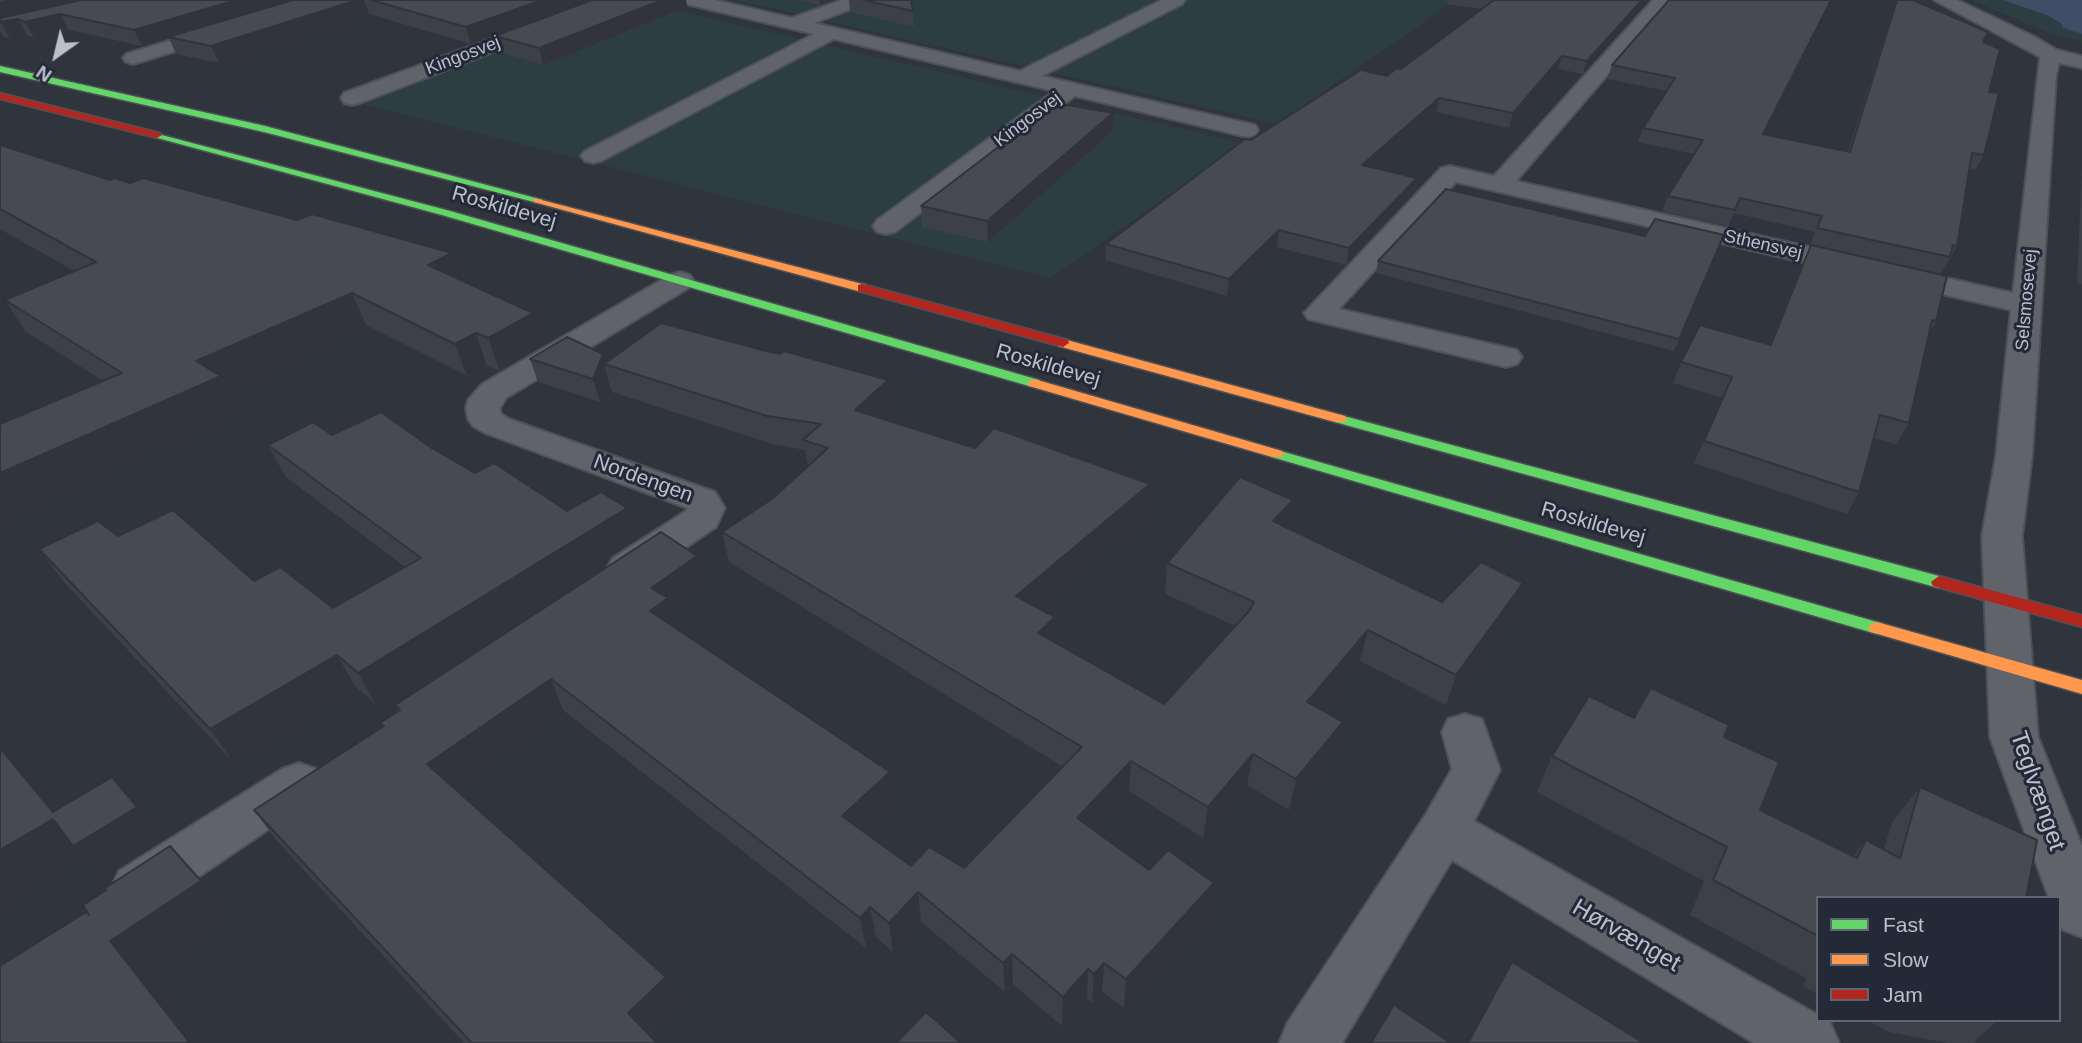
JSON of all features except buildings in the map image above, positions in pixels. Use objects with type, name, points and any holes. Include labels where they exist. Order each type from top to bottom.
[{"type":"main road","name":"Roskildevej","points":[[0,69],[265,129],[498,189],[2082,621]]},
{"type":"main road","name":"Roskildevej","points":[[0,96],[211,148],[680,281],[2082,687]]},
{"type":"street","points":[[133,58],[323,0]]},
{"type":"street","name":"Kingosvej","points":[[352,98],[613,0]]},
{"type":"street","name":"Kingosvej","points":[[692,0],[1247,130]]},
{"type":"street","points":[[793,24],[859,0]]},
{"type":"street","name":"Kingosvej","points":[[1021,78],[1176,0]]},
{"type":"street","points":[[1500,184],[1662,0]]},
{"type":"street","points":[[1943,0],[2028,41],[2050,55],[2082,62]]},
{"type":"street","points":[[593,156],[831,33]]},
{"type":"street","points":[[2050,55],[2082,57]]},
{"type":"street","name":"Selsmosevej","points":[[2009,666],[2003,521],[2014,456],[2046,75],[2050,55]]},
{"type":"street","name":"Kingosvej","points":[[886,226],[1069,90]]},
{"type":"street","name":"Sthensvej","points":[[1506,357],[1319,313],[1450,173],[2027,305]]},
{"type":"street","name":"Nordengen","points":[[593,591],[702,518],[706,508],[702,500],[497,426],[485,419],[485,400],[494,391],[680,281]]},
{"type":"street","name":"Teglvænget","points":[[2009,666],[2014,737],[2082,913]]},
{"type":"street","points":[[1309,1043],[1444,829],[1476,770],[1465,732]]},
{"type":"street","points":[[101,912],[336,759]]},
{"type":"street","name":"Hørvænget","points":[[1444,829],[1809,1043]]},
{"type":"shaded area","points":[[626,0],[1243,143],[1051,278],[357,103]]},
{"type":"shaded area","points":[[735,0],[1454,0],[1454,1],[1277,124]]},
{"type":"shaded area","points":[[1971,0],[2082,0],[2082,41],[2052,34]]},
{"type":"water","points":[[2003,0],[2082,0],[2082,34],[2063,28],[2061,23],[2049,16]]},
{"type":"traffic: fast","points":[[0,69],[265,129],[538,200]]},
{"type":"traffic: fast","points":[[157,135],[446,213],[1034,383]]},
{"type":"traffic: fast","points":[[1340,419],[1939,582]]},
{"type":"traffic: fast","points":[[1277,454],[1877,628]]},
{"type":"traffic: slow","points":[[538,200],[862,288]]},
{"type":"traffic: slow","points":[[1063,343],[1340,419]]},
{"type":"traffic: slow","points":[[1034,383],[1277,454]]},
{"type":"traffic: slow","points":[[1877,628],[2082,687]]},
{"type":"traffic: jam","points":[[0,96],[157,135]]},
{"type":"traffic: jam","points":[[862,288],[1063,343]]},
{"type":"traffic: jam","points":[[1939,582],[2082,621]]}]
